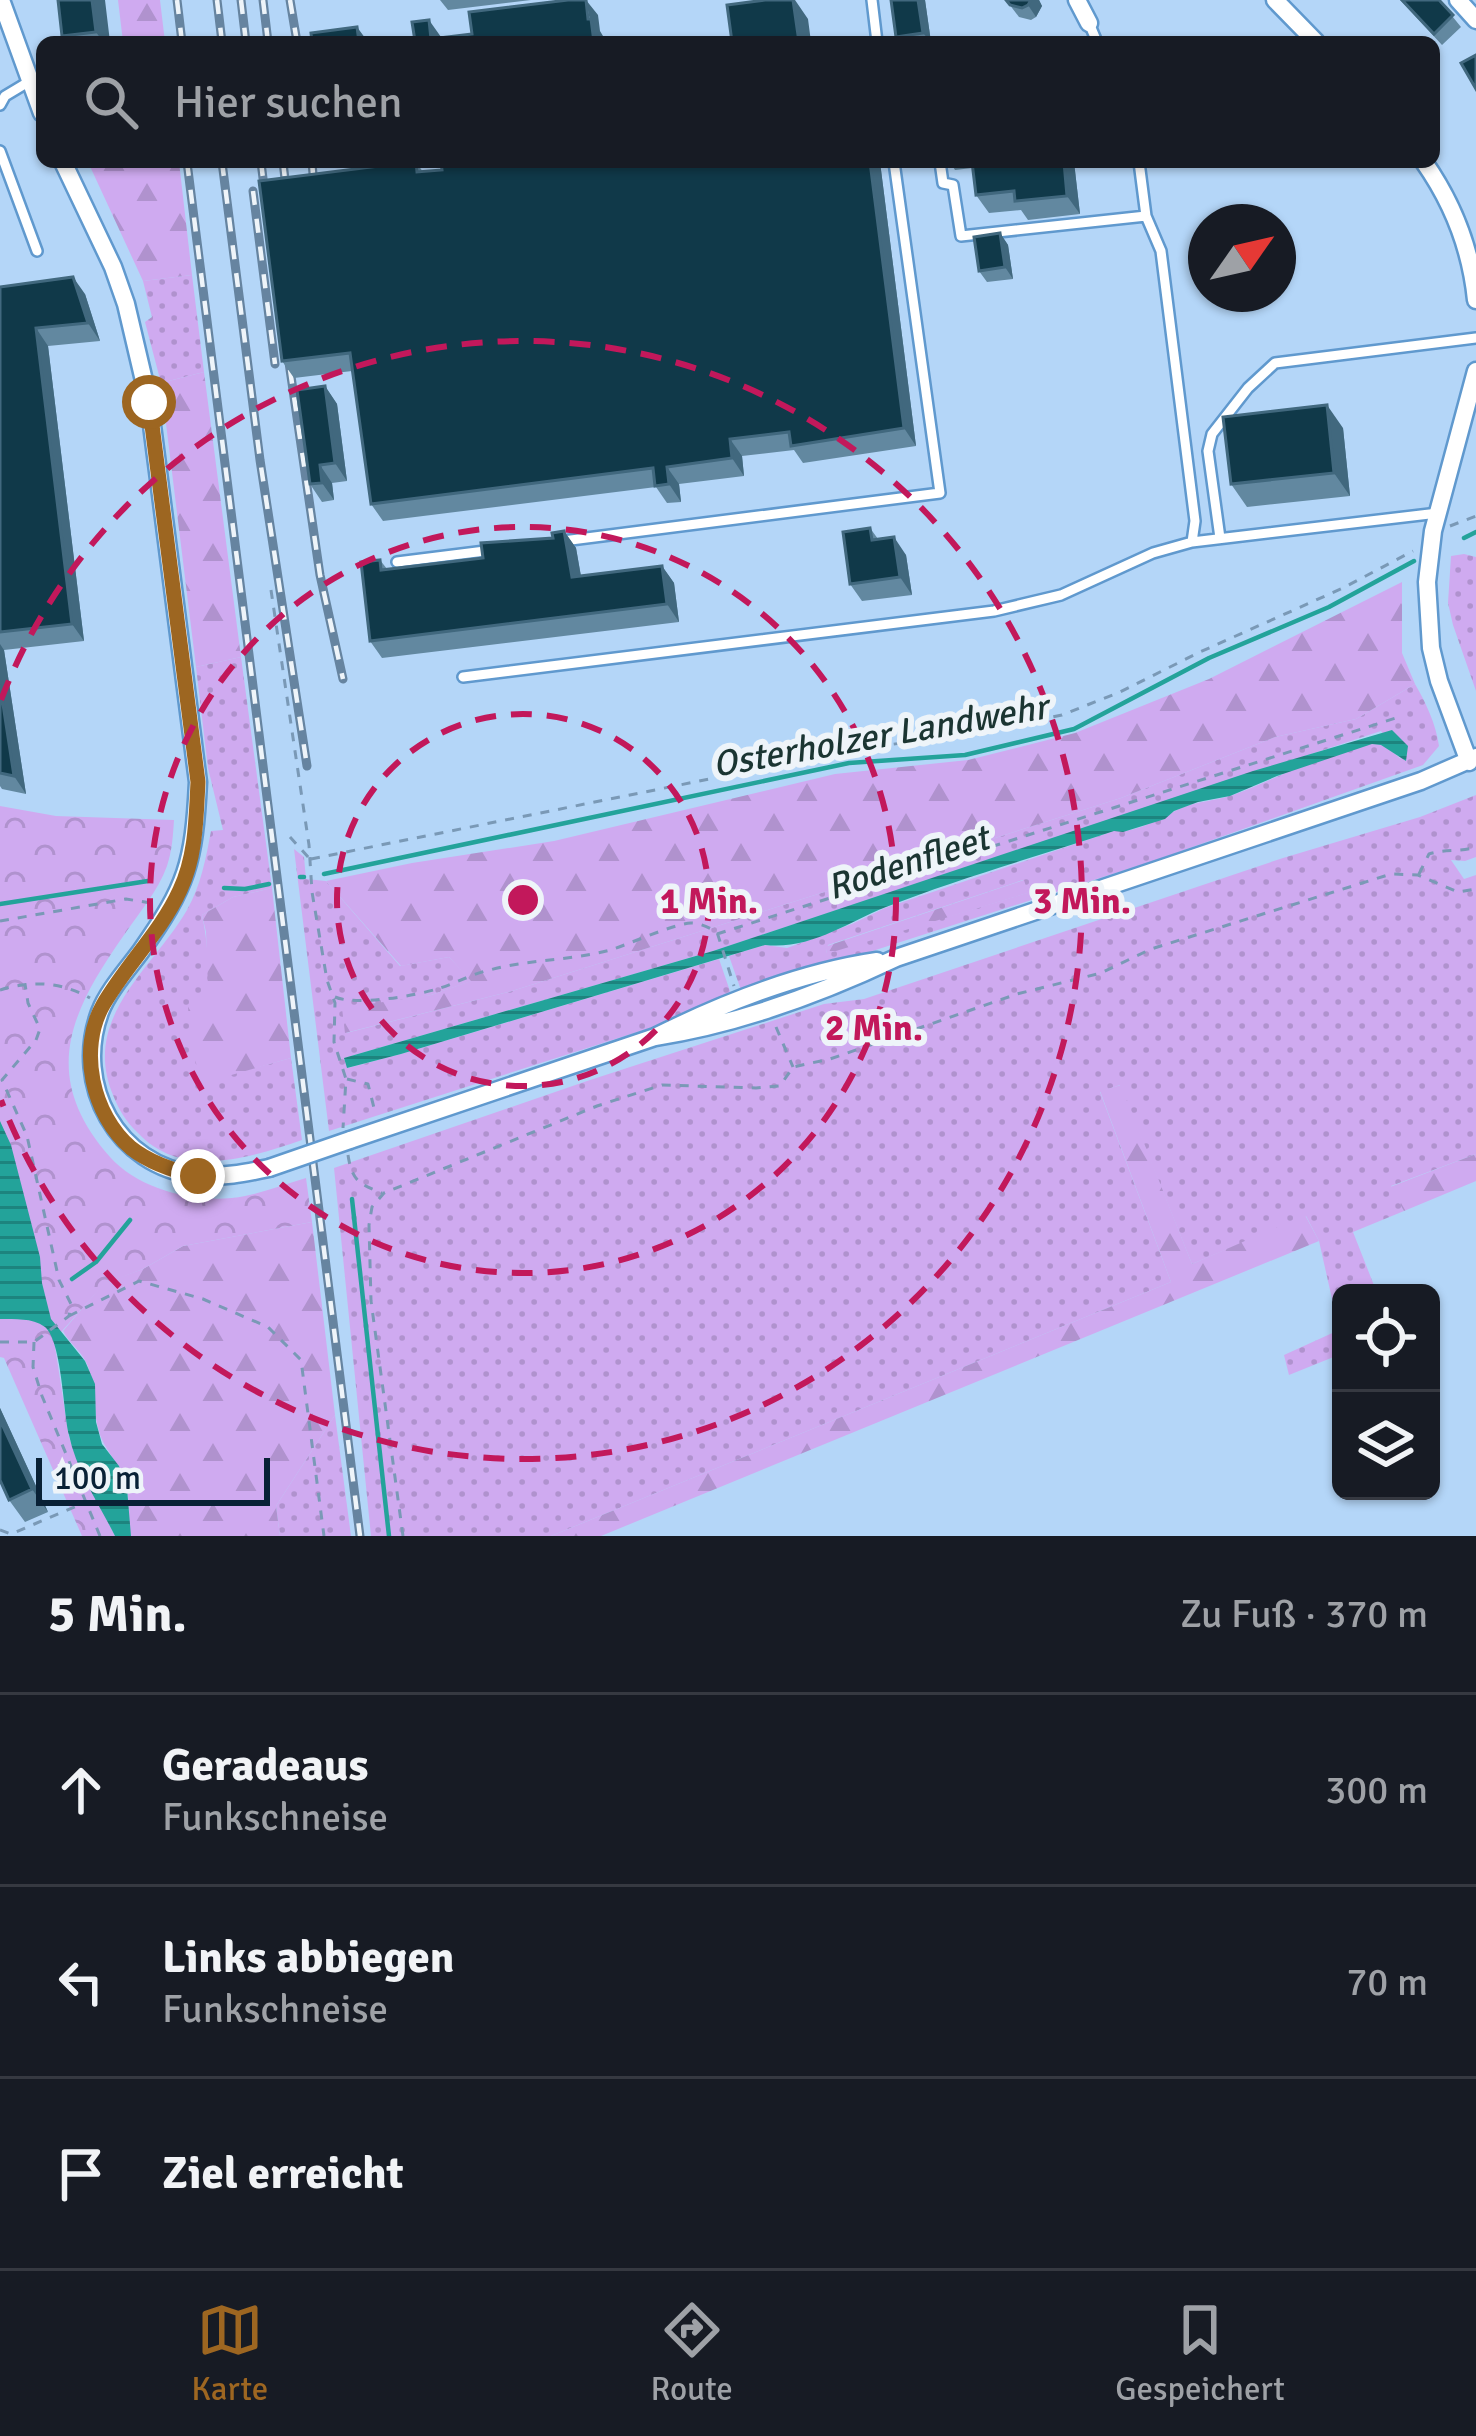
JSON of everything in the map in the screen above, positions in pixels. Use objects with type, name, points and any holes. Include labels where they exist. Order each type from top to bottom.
[{"type":"street","points":[[1,0],[36,97]]},
{"type":"street","points":[[1077,0],[1089,23]]},
{"type":"street","points":[[1275,0],[1310,36]]},
{"type":"street","points":[[1458,0],[1476,20]]},
{"type":"street","points":[[66,168],[120,286],[149,402],[198,782],[188,871],[168,913],[103,1005],[91,1044],[91,1071],[99,1101],[130,1147],[156,1163],[198,1176],[269,1168],[656,1037],[738,1000],[848,965],[896,958]]},
{"type":"street","points":[[1427,168],[1454,216],[1476,300]]},
{"type":"street","points":[[656,1037],[703,1030],[768,1009],[896,958],[1474,760],[1439,681],[1431,648],[1427,582],[1436,522],[1476,370]]},
{"type":"lane","points":[[872,0],[877,36]]},
{"type":"lane","points":[[1089,23],[1094,36]]},
{"type":"lane","points":[[0,105],[5,96],[30,81]]},
{"type":"lane","points":[[0,151],[37,251]]},
{"type":"lane","points":[[562,541],[940,493],[895,168]]},
{"type":"lane","points":[[941,168],[943,183],[953,185],[961,236],[1146,216]]},
{"type":"lane","points":[[1139,168],[1146,216],[1161,251],[1195,521],[1192,542]]},
{"type":"lane","points":[[1220,538],[1208,451],[1212,434],[1248,388],[1275,363],[1476,338]]},
{"type":"lane","points":[[463,677],[994,611],[1061,595],[1153,553],[1192,542],[1436,522]]},
{"type":"lane","points":[[397,562],[515,547]]},
{"type":"path","points":[[311,859],[860,749],[1062,715],[1343,588],[1415,550],[1436,522],[1476,516]]},
{"type":"path","points":[[271,590],[312,892],[335,1003],[334,1042],[346,1079],[368,1084],[380,1131]]},
{"type":"path","points":[[718,934],[1399,717]]},
{"type":"path","points":[[290,837],[311,859]]},
{"type":"path","points":[[1418,875],[1430,854],[1476,847]]},
{"type":"path","points":[[403,1536],[371,1300],[369,1225],[373,1207],[384,1193],[597,1106],[662,1085],[780,1086],[793,1067],[830,1059],[1016,994],[1101,973],[1151,949],[1391,874],[1418,875],[1458,892],[1476,889]]},
{"type":"path","points":[[0,921],[126,899],[154,904],[168,913]]},
{"type":"path","points":[[332,995],[344,1001],[436,990],[484,971],[609,950],[690,923],[718,934],[726,961]]},
{"type":"path","points":[[0,990],[25,984],[70,987],[103,1005]]},
{"type":"path","points":[[25,984],[40,1029],[1,1080],[27,1136],[59,1280],[71,1304],[69,1316]]},
{"type":"path","points":[[768,1009],[793,1067]]},
{"type":"path","points":[[0,1342],[34,1342],[69,1316],[139,1281],[202,1298],[268,1327],[301,1360],[323,1536]]},
{"type":"path","points":[[34,1342],[32,1367],[100,1536]]},
{"type":"path","points":[[0,1529],[11,1534],[85,1502]]},
{"type":"green space","points":[[118,0],[160,0],[164,36],[122,36]]},
{"type":"green space","points":[[91,168],[180,168],[192,275],[143,281]]},
{"type":"green space","points":[[192,275],[204,372],[161,383],[145,322],[152,317],[143,281]]},
{"type":"green space","points":[[204,372],[241,657],[196,667],[161,383]]},
{"type":"green space","points":[[1451,556],[1476,557],[1476,691],[1448,603]]},
{"type":"green space","points":[[1402,582],[1402,653],[1415,684],[1356,719],[1275,737],[1121,798],[512,991],[345,1033],[342,1008],[431,995],[471,981],[449,957],[401,966],[326,881],[554,841],[835,774],[968,760],[1075,733],[1209,679]]},
{"type":"green space","points":[[241,657],[272,888],[233,897],[202,915],[208,977],[203,1082],[291,1058],[302,1140],[238,1158],[195,1161],[156,1148],[126,1120],[113,1095],[106,1042],[125,996],[192,901],[211,831],[223,830],[208,768],[196,667]]},
{"type":"green space","points":[[1415,684],[1439,746],[1423,765],[1156,860],[742,993],[729,956],[765,945],[787,948],[885,908],[1243,791],[1348,748],[1379,744],[1402,760],[1381,731],[713,951],[344,1058],[348,1068],[719,959],[732,997],[329,1131],[294,849],[304,857],[306,879],[326,881],[400,966],[449,957],[472,981],[392,1003],[346,1033],[512,991],[1121,798],[1275,737],[1356,719]],"holes":[[[1023,880],[1027,893],[826,953],[828,945]]]},
{"type":"green space","points":[[1476,795],[1476,857],[1451,860],[1464,879],[1476,875],[1476,1154],[1391,1186],[1404,1211],[1353,1232],[1373,1284],[1332,1284],[1332,1299],[1319,1241],[1306,1216],[1192,1264],[1120,1085],[1100,1092],[1171,1282],[551,1536],[371,1536],[334,1168],[824,1004],[864,999],[1283,858]]},
{"type":"green space","points":[[0,806],[56,816],[174,820],[163,875],[89,991],[70,1044],[75,1099],[110,1157],[154,1187],[191,1197],[245,1196],[306,1178],[312,1222],[183,1246],[104,1284],[54,1340],[69,1437],[115,1536],[82,1536],[0,1357]]},
{"type":"green space","points":[[1024,880],[1028,893],[826,954],[827,946]]},
{"type":"green space","points":[[272,888],[291,1058],[203,1083],[190,1046],[188,1005],[208,988],[202,915],[233,897]]},
{"type":"green space","points":[[1121,1085],[1192,1264],[1305,1215],[1319,1241],[601,1536],[551,1536],[1171,1282],[1100,1091]]},
{"type":"green space","points":[[1476,1154],[1476,1181],[1404,1211],[1390,1187]]},
{"type":"green space","points":[[312,1222],[335,1415],[276,1506],[280,1536],[131,1536],[127,1488],[100,1436],[89,1370],[63,1331],[104,1283],[143,1269],[183,1246]]},
{"type":"green space","points":[[1332,1333],[1332,1358],[1289,1375],[1284,1355]]},
{"type":"green space","points":[[335,1415],[351,1536],[280,1536],[276,1506]]},
{"type":"shaded area","points":[[1392,730],[1408,746],[1406,761],[1372,744],[1230,796],[1198,802],[1165,819],[942,886],[813,939],[765,945],[347,1068],[344,1058],[713,951],[1253,771]]},
{"type":"shaded area","points":[[0,1121],[11,1145],[40,1257],[51,1319],[85,1361],[95,1384],[96,1422],[102,1444],[119,1466],[127,1488],[131,1536],[115,1536],[77,1461],[51,1335],[34,1322],[0,1319]]},
{"type":"building","points":[[58,0],[92,0],[96,32],[62,36]]},
{"type":"building","points":[[586,0],[593,36],[456,36],[472,34],[469,12]]},
{"type":"building","points":[[793,0],[798,36],[731,36],[727,5]]},
{"type":"building","points":[[891,0],[918,0],[923,33],[896,36]]},
{"type":"building","points":[[1006,0],[1031,0],[1022,8]]},
{"type":"building","points":[[1402,0],[1439,0],[1453,15],[1434,34]]},
{"type":"building","points":[[429,20],[431,36],[414,36],[412,22]]},
{"type":"building","points":[[357,27],[358,36],[311,36]]},
{"type":"building","points":[[1476,55],[1476,89],[1461,63]]},
{"type":"building","points":[[366,168],[417,168],[417,172],[442,168],[871,168],[904,428],[791,446],[789,432],[730,439],[732,458],[667,467],[669,484],[655,486],[653,468],[371,504],[350,353],[282,361],[259,181]]},
{"type":"building","points":[[973,168],[1065,168],[1067,196],[1015,201],[1014,191],[976,195]]},
{"type":"building","points":[[1000,233],[1005,267],[979,271],[974,237]]},
{"type":"building","points":[[73,277],[88,323],[36,328],[72,624],[0,632],[0,287]]},
{"type":"building","points":[[325,386],[335,463],[320,465],[322,483],[310,484],[297,390]]},
{"type":"building","points":[[1327,405],[1334,473],[1231,484],[1223,417]]},
{"type":"building","points":[[870,528],[872,540],[894,537],[900,577],[850,584],[843,532]]},
{"type":"building","points":[[564,531],[572,577],[662,566],[667,604],[370,641],[361,562],[380,560],[381,570],[483,558],[481,543],[553,538],[552,533]]},
{"type":"building","points":[[0,685],[14,776],[0,773]]},
{"type":"building","points":[[0,1420],[32,1489],[9,1500],[0,1480]]},
{"type":"waterway","name":"Osterholzer Landwehr","points":[[1464,538],[1476,532]]},
{"type":"waterway","name":"Osterholzer Landwehr","points":[[324,874],[849,763],[965,755],[1074,729],[1209,658],[1329,607],[1414,561]]},
{"type":"waterway","points":[[0,904],[148,881]]},
{"type":"waterway","points":[[224,888],[269,884]]},
{"type":"waterway","name":"Osterholzer Landwehr","points":[[352,1199],[389,1536]]},
{"type":"waterway","name":"Rodenfleet","points":[[72,1279],[96,1262],[130,1220]]},
{"type":"railway","points":[[177,0],[181,36]]},
{"type":"railway","points":[[217,0],[221,36]]},
{"type":"railway","points":[[241,0],[245,36]]},
{"type":"railway","points":[[263,0],[267,36]]},
{"type":"railway","points":[[290,0],[296,36]]},
{"type":"railway","points":[[188,168],[360,1536]]},
{"type":"railway","points":[[223,168],[260,460],[307,766]]},
{"type":"railway","points":[[262,168],[267,211]]},
{"type":"railway","points":[[284,168],[285,179]]},
{"type":"railway","points":[[312,168],[313,174]]},
{"type":"railway","points":[[253,191],[275,364]]},
{"type":"railway","points":[[286,342],[320,575],[343,679]]},
{"type":"route","points":[[149,402],[198,782],[196,832],[179,893],[103,1005],[91,1044],[91,1071],[99,1101],[130,1147],[156,1163],[198,1176]]}]
